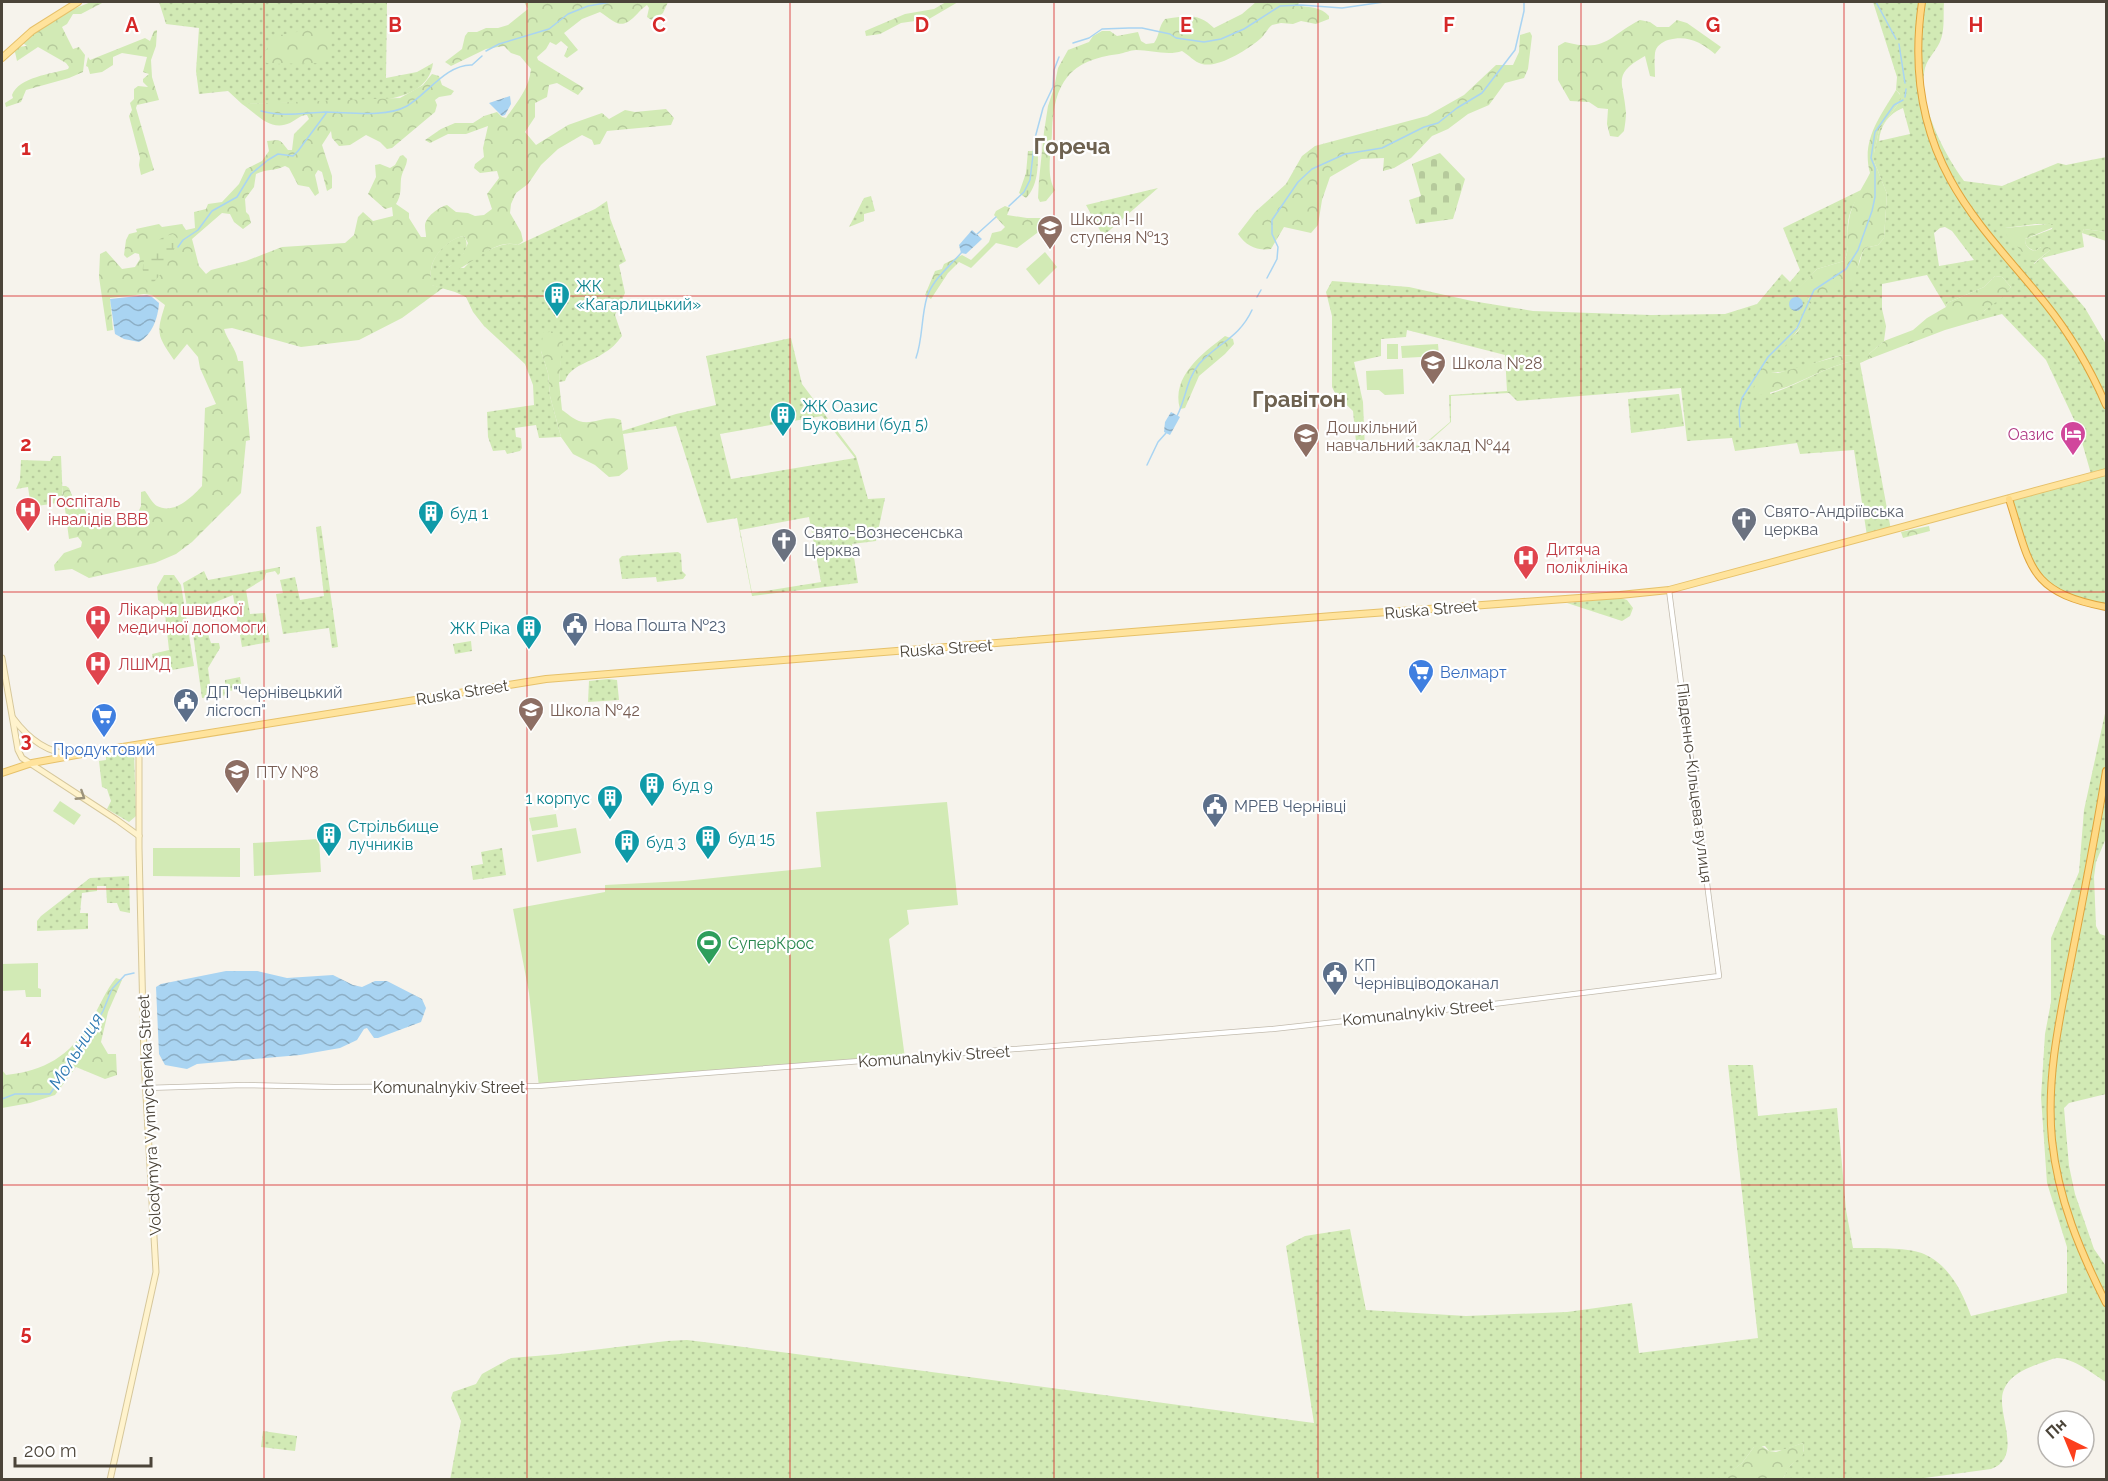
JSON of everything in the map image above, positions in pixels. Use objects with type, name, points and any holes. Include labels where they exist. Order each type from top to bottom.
[{"type":"highway","points":[[1922,2],[1917,46],[1920,87],[1924,114],[1943,167],[1973,215],[2047,305],[2070,337],[2087,364],[2106,405]]},
{"type":"highway","points":[[2009,499],[2026,554],[2040,579],[2056,592],[2106,607]]},
{"type":"highway","points":[[2106,771],[2056,1039],[2050,1107],[2052,1142],[2063,1199],[2082,1252],[2106,1303]]},
{"type":"main road","points":[[2,58],[17,42],[50,18],[78,2]]},
{"type":"main road","name":"Ruska Street","points":[[2,773],[32,763],[80,754],[546,679],[1669,590],[2106,472]]},
{"type":"main road","points":[[2,658],[18,750],[22,758],[139,836]]},
{"type":"main road","points":[[12,716],[36,742],[55,751],[80,754]]},
{"type":"main road","name":"Volodymyra Vynnychenka Street","points":[[110,1479],[156,1272],[146,1088],[139,836],[139,746]]},
{"type":"street","name":"Південно-Кільцева вулиця","points":[[1669,590],[1719,976]]},
{"type":"street","name":"Komunalnykiv Street","points":[[146,1088],[244,1085],[522,1087],[1273,1029],[1719,976]]},
{"type":"green space","points":[[91,2],[104,2],[81,14],[73,14],[67,24],[62,27],[73,49],[79,47],[85,55],[83,72],[26,90],[21,102],[6,107],[5,103],[13,98],[12,95],[21,84],[69,67],[38,47],[17,61],[15,52],[3,60],[17,47],[27,46],[23,43],[27,38],[66,12]]},
{"type":"green space","points":[[159,2],[387,2],[386,78],[417,72],[433,63],[431,72],[422,85],[416,89],[384,100],[242,104],[228,91],[199,94],[196,71],[199,28],[166,24]]},
{"type":"green space","points":[[524,2],[668,2],[663,13],[653,21],[647,17],[649,8],[647,5],[623,24],[613,21],[600,12],[582,19],[564,33],[578,50],[567,58],[564,56],[568,47],[561,41],[556,45],[550,42],[537,57],[538,60],[584,88],[578,95],[557,83],[549,85],[547,97],[535,103],[535,117],[525,132],[536,145],[568,125],[602,113],[609,119],[625,110],[635,112],[666,109],[674,118],[671,125],[607,131],[600,144],[594,145],[592,140],[582,135],[558,149],[541,165],[528,184],[516,193],[511,204],[510,213],[521,232],[523,241],[518,245],[499,245],[465,266],[447,273],[446,270],[463,254],[468,243],[464,236],[453,240],[438,253],[432,264],[432,285],[443,288],[402,318],[359,340],[301,347],[232,328],[224,329],[238,361],[243,361],[250,440],[246,441],[241,493],[192,542],[176,554],[155,563],[89,578],[72,569],[55,571],[54,565],[64,553],[81,547],[82,542],[78,537],[69,539],[62,486],[69,488],[76,506],[83,506],[93,527],[137,515],[141,506],[141,492],[145,491],[155,505],[163,508],[176,507],[202,486],[205,408],[216,404],[200,368],[198,357],[187,344],[174,360],[164,345],[159,329],[165,305],[152,295],[110,298],[113,330],[107,331],[99,277],[100,254],[106,251],[122,269],[135,267],[140,259],[139,254],[135,253],[127,258],[124,255],[129,234],[137,232],[136,229],[159,224],[162,227],[182,224],[186,230],[195,228],[194,212],[206,209],[208,204],[222,202],[239,184],[246,169],[262,161],[269,151],[267,141],[280,141],[288,150],[292,150],[294,134],[309,119],[305,115],[283,125],[270,124],[242,104],[400,98],[423,85],[432,74],[439,76],[442,85],[454,91],[451,95],[435,100],[437,105],[435,112],[392,148],[387,149],[380,142],[366,135],[350,145],[339,146],[332,138],[331,131],[322,145],[332,176],[332,188],[327,191],[322,172],[318,170],[315,175],[319,193],[315,196],[309,187],[298,185],[289,168],[285,166],[256,174],[254,187],[245,199],[246,212],[251,223],[243,229],[234,222],[230,214],[222,213],[192,239],[199,266],[206,274],[211,270],[246,261],[282,247],[345,243],[354,235],[358,217],[363,212],[373,221],[393,216],[392,207],[385,209],[368,194],[376,177],[375,165],[380,164],[390,168],[403,155],[407,162],[396,204],[409,213],[409,218],[421,237],[426,237],[427,219],[444,206],[447,205],[456,212],[475,216],[484,215],[492,209],[487,194],[499,178],[497,171],[480,173],[474,168],[475,164],[484,157],[483,148],[488,126],[466,134],[448,134],[430,143],[425,140],[455,123],[473,123],[497,112],[506,118],[522,95],[530,76],[531,69],[520,56],[511,53],[504,46],[486,49],[451,66],[445,62],[462,49],[468,32],[508,25],[528,9]]},
{"type":"green space","points":[[946,2],[958,2],[929,19],[901,23],[880,34],[866,36],[865,31],[905,14],[934,9]]},
{"type":"green space","points":[[1256,2],[1299,2],[1298,6],[1319,9],[1329,16],[1329,19],[1316,24],[1301,21],[1293,24],[1272,25],[1248,48],[1224,61],[1209,65],[1199,63],[1182,51],[1165,53],[1132,50],[1102,57],[1076,68],[1061,87],[1053,114],[1050,177],[1055,190],[1046,201],[1040,202],[1038,198],[1039,180],[1048,106],[1058,68],[1068,50],[1089,42],[1093,36],[1102,31],[1110,31],[1117,36],[1138,32],[1141,41],[1146,44],[1154,43],[1165,19],[1197,17],[1214,28],[1242,14]]},
{"type":"green space","points":[[1873,2],[1944,2],[1941,39],[1925,68],[1925,96],[1934,127],[1948,157],[1964,181],[2002,186],[2058,163],[2066,165],[2106,157],[2106,232],[2084,229],[2082,233],[2084,247],[2042,258],[2085,308],[2106,344],[2106,610],[2050,590],[2035,573],[2019,534],[2008,498],[2091,474],[2078,428],[2046,360],[2002,314],[1976,321],[2011,287],[2002,277],[1995,276],[1984,287],[1947,303],[1946,307],[1927,275],[1882,284],[1882,309],[1886,326],[1884,341],[1869,354],[1869,359],[1860,363],[1891,530],[1867,536],[1854,450],[1800,454],[1797,443],[1735,451],[1732,438],[1687,441],[1681,388],[1517,401],[1509,393],[1451,396],[1451,422],[1423,447],[1357,452],[1353,411],[1336,395],[1332,387],[1332,316],[1326,292],[1332,281],[1409,287],[1533,311],[1651,315],[1725,314],[1757,304],[1782,274],[1790,282],[1800,270],[1783,228],[1861,190],[1849,217],[1848,250],[1844,261],[1817,269],[1798,290],[1809,297],[1804,314],[1798,326],[1783,336],[1778,344],[1788,340],[1799,330],[1815,296],[1826,293],[1846,281],[1855,271],[1865,248],[1878,245],[1884,238],[1887,194],[1874,161],[1874,153],[1879,130],[1898,104],[1900,94],[1896,90],[1897,77]],"holes":[[[1903,108],[1910,134],[1879,141],[1881,130],[1893,113]],[[2053,224],[2052,229],[2025,239],[2027,246],[2035,251],[2041,247],[2050,250],[2034,264],[2005,228]],[[1945,227],[1952,231],[1974,260],[1939,266],[1934,233]],[[1407,330],[1505,355],[1507,391],[1449,395],[1450,422],[1423,445],[1365,450],[1363,402],[1354,362],[1381,356],[1381,339],[1406,337]],[[1843,355],[1852,356],[1852,361],[1770,394],[1771,372],[1789,371]]]},
{"type":"green space","points":[[1640,20],[1650,22],[1657,27],[1669,27],[1677,20],[1687,23],[1721,47],[1715,54],[1699,43],[1688,39],[1666,41],[1656,51],[1655,77],[1650,76],[1645,56],[1627,68],[1622,80],[1626,112],[1624,131],[1618,137],[1610,136],[1607,124],[1608,109],[1598,108],[1589,102],[1570,101],[1558,80],[1558,46],[1565,42],[1579,45],[1599,44]]},
{"type":"green space","points":[[324,27],[329,32],[331,55],[329,60],[323,63],[272,64],[263,62],[261,58],[275,36]]},
{"type":"green space","points":[[157,30],[156,46],[151,60],[152,77],[159,100],[137,105],[136,108],[154,170],[141,175],[140,158],[129,116],[132,110],[130,103],[134,99],[134,89],[138,86],[148,87],[143,82],[149,74],[143,72],[147,57],[122,53],[113,57],[113,65],[102,72],[90,74],[86,66],[88,57],[90,60],[145,38],[150,41],[154,31]]},
{"type":"green space","points":[[1530,32],[1532,36],[1528,69],[1524,78],[1505,83],[1489,105],[1468,114],[1448,129],[1432,136],[1411,158],[1394,168],[1383,171],[1384,158],[1361,159],[1330,177],[1322,200],[1318,225],[1311,233],[1284,227],[1271,249],[1248,245],[1238,234],[1255,212],[1286,184],[1302,156],[1315,146],[1427,116],[1464,95],[1496,65],[1513,65],[1519,52],[1520,35]]},
{"type":"green space","points":[[1896,90],[1901,96],[1898,104],[1879,130],[1874,153],[1874,161],[1887,194],[1884,238],[1878,245],[1865,248],[1854,278],[1846,288],[1815,297],[1804,323],[1782,350],[1777,344],[1781,336],[1797,328],[1809,298],[1797,290],[1817,269],[1844,261],[1850,214],[1870,173],[1868,150],[1870,139],[1878,119]]},
{"type":"green space","points":[[1028,151],[1038,151],[1038,163],[1033,188],[1026,198],[1019,193],[1026,173]]},
{"type":"green space","points":[[1440,153],[1465,179],[1453,219],[1416,224],[1409,200],[1421,196],[1412,164]]},
{"type":"green space","points":[[1158,188],[1103,236],[1086,205]]},
{"type":"green space","points":[[871,196],[875,211],[864,214],[864,221],[849,227],[864,198]]},
{"type":"green space","points":[[607,201],[610,218],[626,261],[619,265],[625,293],[615,315],[622,336],[607,351],[572,371],[565,381],[559,382],[562,338],[541,351],[548,373],[550,396],[561,437],[539,438],[536,425],[515,428],[516,437],[521,438],[520,451],[507,454],[505,450],[493,451],[488,437],[487,412],[534,405],[533,385],[525,364],[484,326],[473,312],[466,297],[431,285],[434,259],[447,244],[464,236],[466,250],[461,258],[449,267],[464,268],[489,250],[504,245],[518,245],[595,209]]},
{"type":"green space","points":[[1005,206],[1010,208],[1007,215],[1049,218],[1049,224],[1017,248],[996,243],[971,268],[959,262],[948,273],[931,299],[925,295],[935,271],[942,269],[944,264],[962,255],[971,260],[989,242],[992,233],[1001,231],[1005,227],[994,215],[996,211]]},
{"type":"green space","points":[[2053,224],[2054,227],[2025,239],[2026,245],[2035,251],[2041,247],[2048,247],[2050,250],[2033,264],[2004,232],[2005,228]]},
{"type":"green space","points":[[2084,229],[2106,232],[2106,241],[2082,233]]},
{"type":"green space","points":[[173,234],[178,239],[168,263],[152,284],[146,283],[143,275],[144,259],[158,240]]},
{"type":"green space","points":[[1045,252],[1057,267],[1039,285],[1026,269]]},
{"type":"green space","points":[[1995,276],[2002,277],[2011,287],[1976,321],[1945,330],[1869,359],[1869,354],[1884,341],[1913,330],[1927,318],[1946,307],[1947,303],[1984,287]]},
{"type":"green space","points":[[555,331],[563,338],[559,382],[562,410],[584,422],[610,418],[621,420],[628,469],[619,476],[609,477],[595,465],[573,454],[561,437],[550,396],[548,373],[541,351],[543,333]]},
{"type":"green space","points":[[1225,336],[1233,339],[1234,344],[1199,376],[1185,408],[1180,409],[1178,397],[1184,376],[1198,358]]},
{"type":"green space","points":[[791,338],[802,384],[856,456],[868,499],[885,498],[876,541],[852,544],[858,583],[752,596],[737,518],[707,523],[676,426],[623,434],[622,431],[676,414],[716,405],[706,356]],"holes":[[[822,416],[855,458],[731,479],[720,434]],[[809,517],[821,582],[752,593],[740,530]]]},
{"type":"green space","points":[[1387,344],[1398,344],[1398,359],[1387,359]]},
{"type":"green space","points":[[1438,344],[1439,356],[1402,358],[1401,346]]},
{"type":"green space","points":[[1843,355],[1852,356],[1853,361],[1782,389],[1758,395],[1754,388],[1766,363],[1769,364],[1771,372],[1778,373]]},
{"type":"green space","points":[[1403,369],[1404,394],[1385,395],[1379,390],[1367,390],[1366,371]]},
{"type":"green space","points":[[1679,394],[1684,426],[1631,433],[1628,399]]},
{"type":"green space","points":[[53,456],[61,456],[63,502],[31,507],[28,487],[16,489],[20,480],[21,460],[50,461]]},
{"type":"green space","points":[[321,526],[338,647],[332,648],[329,628],[283,634],[276,594],[283,593],[280,580],[295,577],[300,600],[324,596],[316,527]]},
{"type":"green space","points":[[1929,526],[1930,531],[1903,538],[1901,532]]},
{"type":"green space","points":[[678,552],[681,554],[682,571],[686,575],[683,579],[657,582],[656,577],[622,579],[619,559],[622,556]]},
{"type":"green space","points":[[280,567],[278,575],[275,571],[266,573],[264,579],[246,590],[250,614],[265,613],[270,642],[242,647],[233,595],[211,604],[187,607],[183,583],[204,571],[208,580]]},
{"type":"green space","points":[[164,575],[174,575],[181,585],[194,666],[172,670],[160,657],[153,659],[152,654],[169,650],[164,604],[158,600],[157,587]]},
{"type":"green space","points":[[1621,598],[1627,600],[1633,608],[1630,616],[1622,621],[1567,603]]},
{"type":"green space","points":[[207,631],[211,643],[219,643],[220,648],[208,668],[211,691],[225,688],[225,680],[240,677],[242,689],[229,691],[228,695],[202,698],[193,634]]},
{"type":"green space","points":[[471,641],[472,651],[455,654],[453,644]]},
{"type":"green space","points":[[617,680],[619,700],[588,702],[589,681]]},
{"type":"green space","points":[[2106,709],[2106,838],[2096,862],[2094,877],[2096,926],[2100,934],[2106,936],[2106,1094],[2069,1103],[2064,1108],[2069,1166],[2075,1194],[2094,1249],[2106,1266],[2106,1382],[2077,1363],[2057,1358],[2017,1374],[2003,1391],[2002,1408],[2007,1438],[2005,1457],[2000,1464],[1991,1469],[1917,1479],[1783,1479],[1788,1468],[1804,1451],[1803,1443],[1783,1450],[1769,1451],[1765,1446],[1754,1447],[1742,1463],[1720,1480],[450,1480],[461,1421],[451,1398],[453,1392],[476,1384],[482,1374],[511,1358],[667,1341],[687,1340],[736,1346],[1314,1423],[1286,1246],[1305,1236],[1350,1229],[1366,1310],[1466,1316],[1567,1312],[1632,1303],[1639,1353],[1758,1338],[1728,1065],[1753,1065],[1758,1116],[1837,1108],[1846,1210],[1853,1248],[1909,1250],[1933,1259],[1954,1280],[1971,1316],[2067,1293],[2067,1247],[2047,1183],[2041,1097],[2045,1034],[2051,1002],[2051,938],[2079,872],[2084,810]]},
{"type":"green space","points":[[134,752],[136,816],[129,822],[107,809],[111,801],[107,789],[102,787],[99,761],[106,760],[106,757]]},
{"type":"green space","points":[[60,801],[81,815],[74,825],[53,811]]},
{"type":"green space","name":"СуперКрос","points":[[947,802],[958,905],[907,910],[909,924],[889,939],[905,1058],[539,1087],[529,993],[513,909],[605,892],[605,885],[684,881],[821,867],[816,812]]},
{"type":"green space","points":[[556,814],[558,827],[532,831],[529,818]]},
{"type":"green space","points":[[576,828],[581,853],[537,862],[532,835]]},
{"type":"green space","points":[[319,839],[321,872],[254,876],[253,843]]},
{"type":"green space","points":[[153,848],[240,848],[240,877],[153,876]]},
{"type":"green space","points":[[502,848],[506,875],[473,880],[471,866],[483,864],[481,852]]},
{"type":"green space","points":[[129,876],[130,913],[120,911],[117,903],[107,903],[106,886],[97,886],[97,891],[82,893],[80,913],[88,913],[88,929],[37,931],[37,921],[41,916],[90,878]]},
{"type":"green space","points":[[38,963],[38,988],[41,989],[41,997],[26,997],[25,990],[2,991],[2,964]]},
{"type":"green space","points":[[116,978],[122,980],[108,1012],[101,1042],[108,1054],[116,1054],[117,1075],[105,1079],[76,1067],[55,1095],[30,1103],[2,1108],[2,1070],[6,1075],[33,1070],[55,1060],[64,1053],[82,1035]]},
{"type":"green space","points":[[263,1431],[297,1436],[295,1451],[261,1447]]},
{"type":"green space","points":[[1803,1443],[1803,1456],[1790,1466],[1783,1479],[1720,1479],[1742,1463],[1754,1447],[1760,1445],[1769,1451],[1776,1452]]},
{"type":"water","points":[[510,96],[511,104],[502,116],[489,103]]},
{"type":"water","points":[[972,230],[982,239],[966,254],[961,253],[959,245]]},
{"type":"water","points":[[147,295],[159,303],[151,331],[139,342],[124,339],[115,334],[110,299]]},
{"type":"water","points":[[1793,297],[1799,297],[1803,304],[1799,311],[1793,311],[1789,307],[1789,301]]},
{"type":"water","points":[[1171,412],[1180,417],[1170,435],[1164,432],[1165,422]]},
{"type":"water","points":[[226,971],[257,971],[287,978],[333,975],[362,987],[375,981],[387,981],[422,999],[426,1008],[421,1022],[378,1038],[374,1038],[367,1028],[357,1040],[340,1048],[300,1055],[197,1064],[187,1069],[165,1065],[159,1054],[156,987],[161,984]]},
{"type":"waterway","points":[[486,51],[499,44],[549,29],[568,14],[588,6],[611,2]]},
{"type":"waterway","points":[[1073,43],[1089,38],[1102,29],[1129,28],[1142,28],[1170,34],[1176,38],[1204,42],[1221,39],[1244,29],[1280,6],[1342,8],[1384,2]]},
{"type":"waterway","points":[[1267,278],[1277,259],[1278,247],[1272,234],[1272,220],[1298,182],[1312,169],[1345,154],[1382,148],[1424,127],[1438,123],[1482,93],[1515,50],[1524,2]]},
{"type":"waterway","points":[[1876,2],[1896,39]]},
{"type":"waterway","points":[[1899,44],[1905,83]]},
{"type":"waterway","points":[[261,111],[284,114],[325,112],[366,114],[398,110],[415,101],[446,74],[454,69],[472,65],[482,56]]},
{"type":"waterway","points":[[1009,206],[1024,192],[1030,180],[1035,138],[1043,108],[1053,87],[1054,70],[1059,57]]},
{"type":"waterway","points":[[1905,97],[1906,89]]},
{"type":"waterway","points":[[1740,427],[1739,411],[1742,398],[1768,357],[1797,328],[1814,290],[1846,269],[1858,250],[1875,197],[1875,168],[1871,158],[1875,132],[1894,105],[1903,100]]},
{"type":"waterway","points":[[178,247],[183,240],[198,230],[212,211],[237,197],[251,174],[268,160],[278,154],[293,156],[327,112]]},
{"type":"waterway","points":[[976,235],[996,217]]},
{"type":"waterway","points":[[916,358],[925,305],[930,290],[962,252]]},
{"type":"waterway","points":[[1257,297],[1261,290]]},
{"type":"waterway","points":[[1177,416],[1191,376],[1199,364],[1235,334],[1252,310]]},
{"type":"waterway","points":[[1147,465],[1158,442],[1166,433]]},
{"type":"waterway","name":"Мольниця","points":[[2,1099],[15,1094],[50,1094],[85,1043],[112,989],[125,975],[134,973]]},
{"type":"place","name":"Школа I-II ступеня №13","points":[[1050,251]]},
{"type":"place","name":"ЖК «Кагарлицький»","points":[[557,318]]},
{"type":"place","name":"Школа №28","points":[[1433,386]]},
{"type":"place","name":"ЖК Оазис Буковини (буд 5)","points":[[783,438]]},
{"type":"place","name":"Оазис","points":[[2073,457]]},
{"type":"place","name":"Дошкільний навчальний заклад №44","points":[[1306,459]]},
{"type":"place","name":"Госпіталь інвалідів ВВВ","points":[[28,533]]},
{"type":"place","name":"буд 1","points":[[431,536]]},
{"type":"place","name":"Свято-Андріївська церква","points":[[1744,543]]},
{"type":"place","name":"Свято-Вознесенська Церква","points":[[784,564]]},
{"type":"place","name":"Дитяча поліклініка","points":[[1526,581]]},
{"type":"place","name":"Лікарня швидкої медичної допомоги","points":[[98,641]]},
{"type":"place","name":"Нова Пошта №23","points":[[575,648]]},
{"type":"place","name":"ЖК Ріка","points":[[529,651]]},
{"type":"place","name":"ЛШМД","points":[[98,687]]},
{"type":"place","name":"Велмарт","points":[[1421,695]]},
{"type":"place","name":"ДП \"Чернівецький лісгосп\"","points":[[186,724]]},
{"type":"place","name":"Школа №42","points":[[531,733]]},
{"type":"place","name":"Продуктовий","points":[[104,739]]},
{"type":"place","name":"ПТУ №8","points":[[237,795]]},
{"type":"place","name":"буд 9","points":[[652,808]]},
{"type":"place","name":"1 корпус","points":[[610,821]]},
{"type":"place","name":"МРЕВ Чернівці","points":[[1215,829]]},
{"type":"place","name":"Стрільбище лучників","points":[[329,858]]},
{"type":"place","name":"буд 15","points":[[708,861]]},
{"type":"place","name":"буд 3","points":[[627,865]]},
{"type":"place","name":"СуперКрос","points":[[709,966]]},
{"type":"place","name":"КП Чернівціводоканал","points":[[1335,997]]},
{"type":"district","name":"Гореча","points":[[1072,146]]},
{"type":"district","name":"Гравітон","points":[[1299,399]]}]
